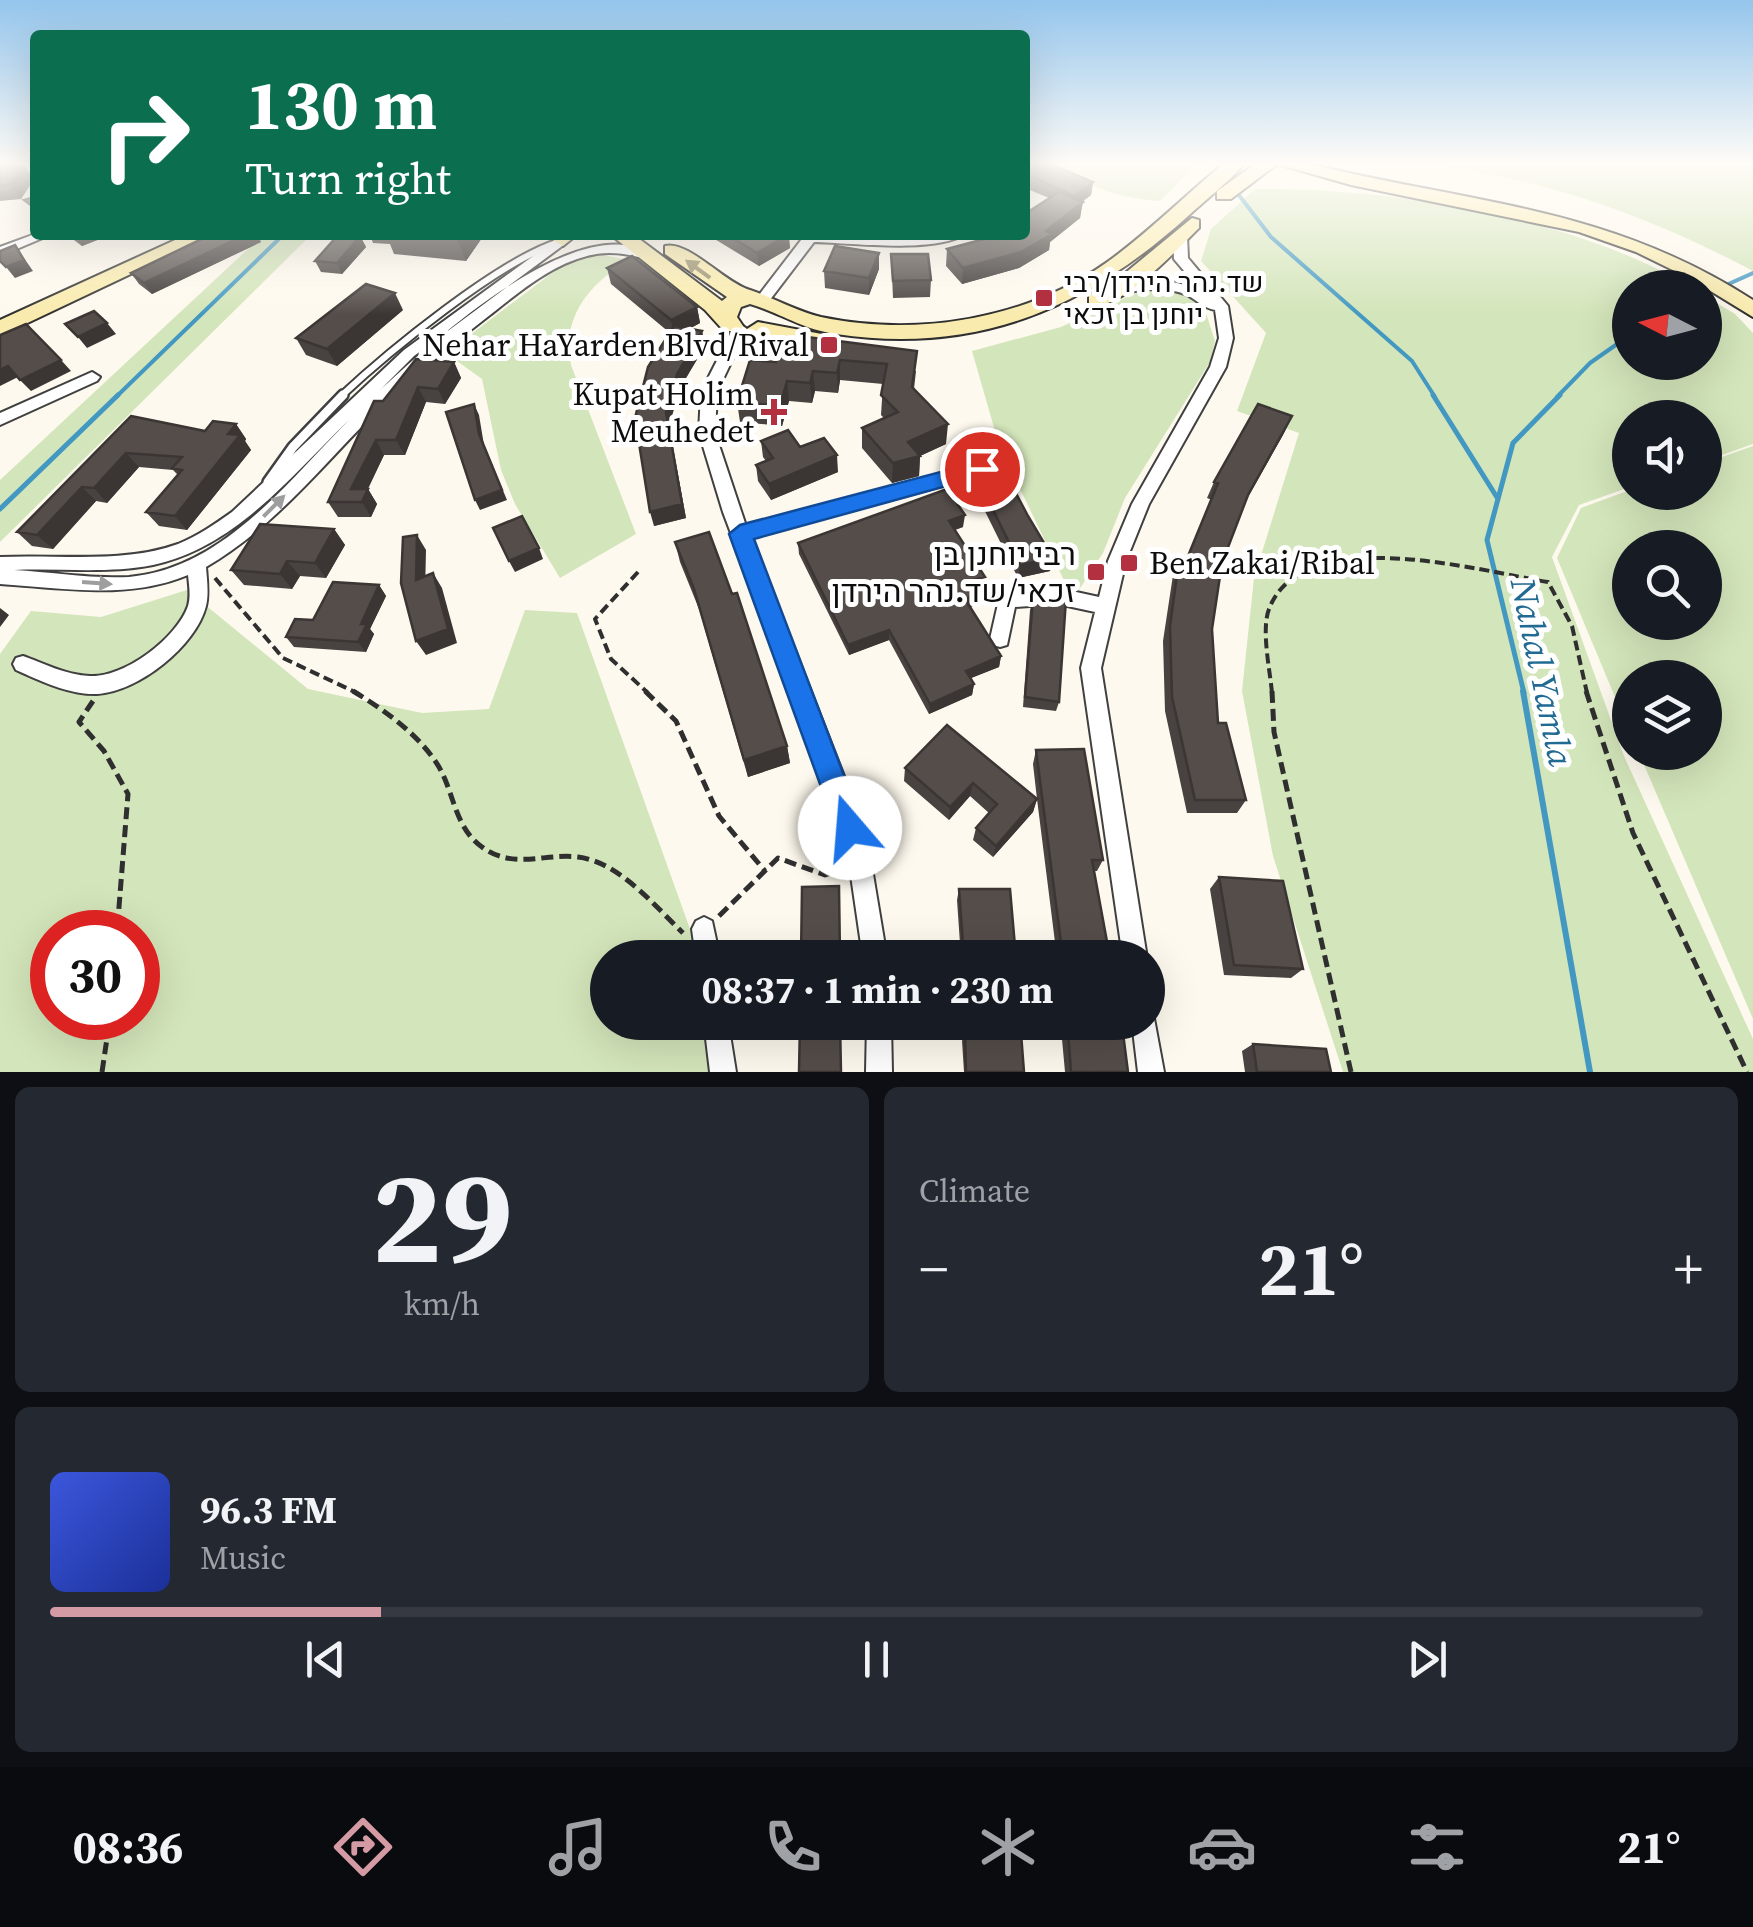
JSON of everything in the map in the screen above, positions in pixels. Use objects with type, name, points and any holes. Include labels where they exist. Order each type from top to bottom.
[{"type":"main road","points":[[650,245],[722,286],[846,328],[961,327],[1017,315],[1070,294],[1112,268],[1182,215]]},
{"type":"main road","points":[[650,245],[741,326],[869,346],[968,343],[1058,320],[1112,291],[1180,236],[1199,215]]},
{"type":"main road","points":[[1545,215],[1596,228],[1698,274],[1753,310]]},
{"type":"main road","points":[[1596,215],[1678,248],[1753,288]]},
{"type":"main road","points":[[0,315],[163,240]]},
{"type":"main road","points":[[0,329],[192,240]]},
{"type":"main road","points":[[741,326],[771,323],[762,302]]},
{"type":"main road","points":[[741,326],[732,303],[762,302]]},
{"type":"street","points":[[1132,940],[1091,668],[1116,561],[1140,504],[1218,367],[1226,338],[1221,306],[1181,259],[1180,236]]},
{"type":"street","points":[[0,252],[31,240]]},
{"type":"street","points":[[0,564],[136,564],[191,558],[409,354],[562,240]]},
{"type":"street","points":[[762,302],[806,240]]},
{"type":"street","points":[[863,240],[916,240]]},
{"type":"street","points":[[0,577],[149,582],[255,524],[424,359],[544,269],[594,249],[650,245]]},
{"type":"street","points":[[1112,291],[1161,284],[1186,289],[1215,309],[1226,338]]},
{"type":"street","points":[[741,326],[715,377],[706,411],[717,468],[840,794],[860,862],[872,940]]},
{"type":"street","points":[[0,419],[92,376]]},
{"type":"street","points":[[740,534],[982,469]]},
{"type":"street","points":[[23,664],[61,680],[104,684],[168,648],[197,608],[191,558]]},
{"type":"street","points":[[1000,638],[1007,600],[1058,596],[1104,606]]},
{"type":"street","points":[[704,930],[705,940]]},
{"type":"street","points":[[719,1040],[723,1072]]},
{"type":"street","points":[[879,1040],[879,1072]]},
{"type":"street","points":[[1147,1040],[1151,1072]]},
{"type":"path","points":[[1351,1072],[1274,732],[1267,612],[1284,582],[1339,559],[1395,557],[1548,582],[1572,626],[1588,700],[1633,833],[1747,1072]]},
{"type":"path","points":[[191,558],[222,583],[256,636],[286,661],[338,682],[394,716],[436,762],[458,823],[482,848],[507,860],[542,863],[584,858],[642,892],[692,942],[778,858],[825,875],[860,862]]},
{"type":"path","points":[[638,572],[595,619],[597,640],[639,689],[665,708],[695,752],[726,830],[765,871]]},
{"type":"path","points":[[104,684],[79,722],[104,751],[128,794],[119,910]]},
{"type":"path","points":[[102,1072],[107,1040]]},
{"type":"green space","points":[[1226,215],[1496,215],[1592,242],[1658,270],[1612,270],[1612,380],[1722,380],[1722,306],[1753,333],[1753,444],[1722,455],[1722,400],[1612,400],[1612,493],[1579,505],[1552,557],[1612,723],[1612,770],[1630,770],[1753,1039],[1753,1072],[1343,1072],[1273,856],[1242,691],[1254,578],[1299,433],[1237,411],[1266,333],[1201,261],[1211,229]]},
{"type":"green space","points":[[1630,215],[1753,215],[1753,271],[1675,233]]},
{"type":"green space","points":[[258,240],[306,240],[0,542],[0,480]]},
{"type":"green space","points":[[598,254],[629,260],[590,291],[581,304],[570,332],[571,365],[636,534],[560,578],[515,504],[501,470],[482,379],[446,353],[560,267]]},
{"type":"green space","points":[[1166,288],[1203,304],[1215,341],[1210,362],[1125,498],[1103,553],[1073,599],[999,445],[972,351],[1061,327],[1142,290]]},
{"type":"green space","points":[[1753,446],[1753,1019],[1646,770],[1722,770],[1722,660],[1612,660],[1612,690],[1557,558],[1581,508],[1612,497],[1612,510],[1722,510],[1722,457]]},
{"type":"green space","points":[[187,590],[308,689],[422,713],[489,709],[525,610],[577,613],[694,940],[590,940],[590,1040],[716,1040],[721,1072],[0,1072],[0,654],[31,611],[101,617]]},
{"type":"building","points":[[1030,215],[1066,215],[1046,231],[1052,234],[1021,252],[963,268],[947,249],[981,240],[1030,240]]},
{"type":"building","points":[[200,240],[234,240],[144,283],[131,273]]},
{"type":"building","points":[[334,240],[357,240],[337,263],[315,261]]},
{"type":"building","points":[[736,240],[779,240],[757,253]]},
{"type":"building","points":[[15,245],[24,260],[6,267],[0,261],[0,251]]},
{"type":"building","points":[[835,246],[879,253],[869,278],[824,271]]},
{"type":"building","points":[[891,254],[928,254],[931,280],[893,281]]},
{"type":"building","points":[[632,256],[697,307],[671,320],[607,268]]},
{"type":"building","points":[[366,284],[395,293],[327,349],[296,338]]},
{"type":"building","points":[[94,311],[107,323],[78,337],[65,324]]},
{"type":"building","points":[[26,324],[61,360],[20,380],[8,366],[0,370],[0,335]]},
{"type":"building","points":[[674,326],[702,331],[677,374],[666,412],[682,504],[650,512],[635,418],[648,367]]},
{"type":"building","points":[[799,336],[917,351],[912,387],[948,424],[908,442],[920,456],[893,463],[862,428],[898,412],[881,395],[887,364],[840,360],[837,373],[813,371],[810,383],[787,381],[780,406],[737,402],[750,360],[776,362],[779,351],[795,352]]},
{"type":"building","points":[[416,359],[454,362],[438,389],[418,387],[396,440],[376,440],[351,489],[368,489],[362,502],[328,502],[374,401],[383,401]]},
{"type":"building","points":[[474,404],[479,434],[502,490],[475,500],[446,412]]},
{"type":"building","points":[[1258,404],[1292,416],[1248,495],[1222,563],[1212,629],[1218,723],[1226,723],[1246,800],[1195,800],[1172,697],[1170,626],[1179,560],[1186,561],[1218,483],[1214,482]]},
{"type":"building","points":[[131,416],[205,431],[213,421],[236,424],[228,434],[240,435],[175,516],[146,512],[182,470],[172,468],[182,457],[126,453],[94,488],[82,487],[37,535],[17,532]]},
{"type":"building","points":[[788,430],[800,447],[824,438],[837,455],[769,484],[756,465],[773,458],[761,441]]},
{"type":"building","points":[[1002,467],[1053,558],[1020,565],[975,473]]},
{"type":"building","points":[[947,489],[965,515],[949,521],[985,577],[969,581],[998,585],[965,599],[1001,656],[966,671],[974,684],[930,704],[889,630],[848,645],[798,543]]},
{"type":"building","points":[[522,516],[539,548],[509,561],[493,528]]},
{"type":"building","points":[[260,524],[334,529],[315,563],[287,561],[280,574],[231,570]]},
{"type":"building","points":[[709,532],[732,594],[737,593],[787,746],[744,760],[694,589],[675,542]]},
{"type":"building","points":[[417,535],[416,580],[433,573],[448,629],[416,641],[401,583],[403,537]]},
{"type":"building","points":[[333,582],[379,585],[361,624],[367,624],[358,642],[286,637],[295,619],[313,620]]},
{"type":"building","points":[[1033,599],[1066,599],[1059,702],[1025,697]]},
{"type":"building","points":[[947,725],[1037,799],[996,846],[976,828],[997,804],[973,783],[950,807],[905,768]]},
{"type":"building","points":[[1084,749],[1103,860],[1092,860],[1107,940],[1061,940],[1036,750]]},
{"type":"building","points":[[1219,877],[1283,881],[1303,969],[1234,965]]},
{"type":"building","points":[[839,886],[840,940],[801,940],[802,887]]},
{"type":"building","points":[[959,889],[1010,889],[1014,940],[963,940]]},
{"type":"building","points":[[800,1040],[840,1040],[841,1072],[799,1072]]},
{"type":"building","points":[[965,1040],[1022,1040],[1024,1072],[966,1072]]},
{"type":"building","points":[[1069,1040],[1124,1040],[1128,1072],[1071,1072]]},
{"type":"building","points":[[1253,1044],[1326,1049],[1331,1072],[1257,1072]]},
{"type":"waterway","points":[[1254,215],[1271,237],[1412,361],[1435,397]]},
{"type":"waterway","points":[[116,397],[278,240]]},
{"type":"waterway","name":"Nahal Yamla","points":[[1724,286],[1753,273]]},
{"type":"waterway","name":"Nahal Yamla","points":[[1557,397],[1590,363],[1612,348]]},
{"type":"waterway","points":[[0,509],[118,395]]},
{"type":"waterway","points":[[1433,395],[1498,499]]},
{"type":"waterway","name":"Nahal Yamla","points":[[1498,499],[1513,443],[1560,395]]},
{"type":"waterway","name":"Nahal Yamla","points":[[1498,499],[1487,540],[1524,693]]},
{"type":"waterway","name":"Nahal Yamla","points":[[1523,691],[1590,1072]]},
{"type":"place","name":"שד.נהר הירדן/רבי יוחנן בן זכאי","points":[[1044,298]]},
{"type":"place","name":"Nehar HaYarden Blvd/Rival","points":[[829,345]]},
{"type":"place","name":"Kupat Holim Meuhedet","points":[[774,412]]},
{"type":"place","name":"Ben Zakai/Ribal","points":[[1129,563]]},
{"type":"place","name":"רבי יוחנן בן זכאי/שד.נהר הירדן","points":[[1096,572]]},
{"type":"route","points":[[850,828],[817,731],[740,534],[982,469]]}]
